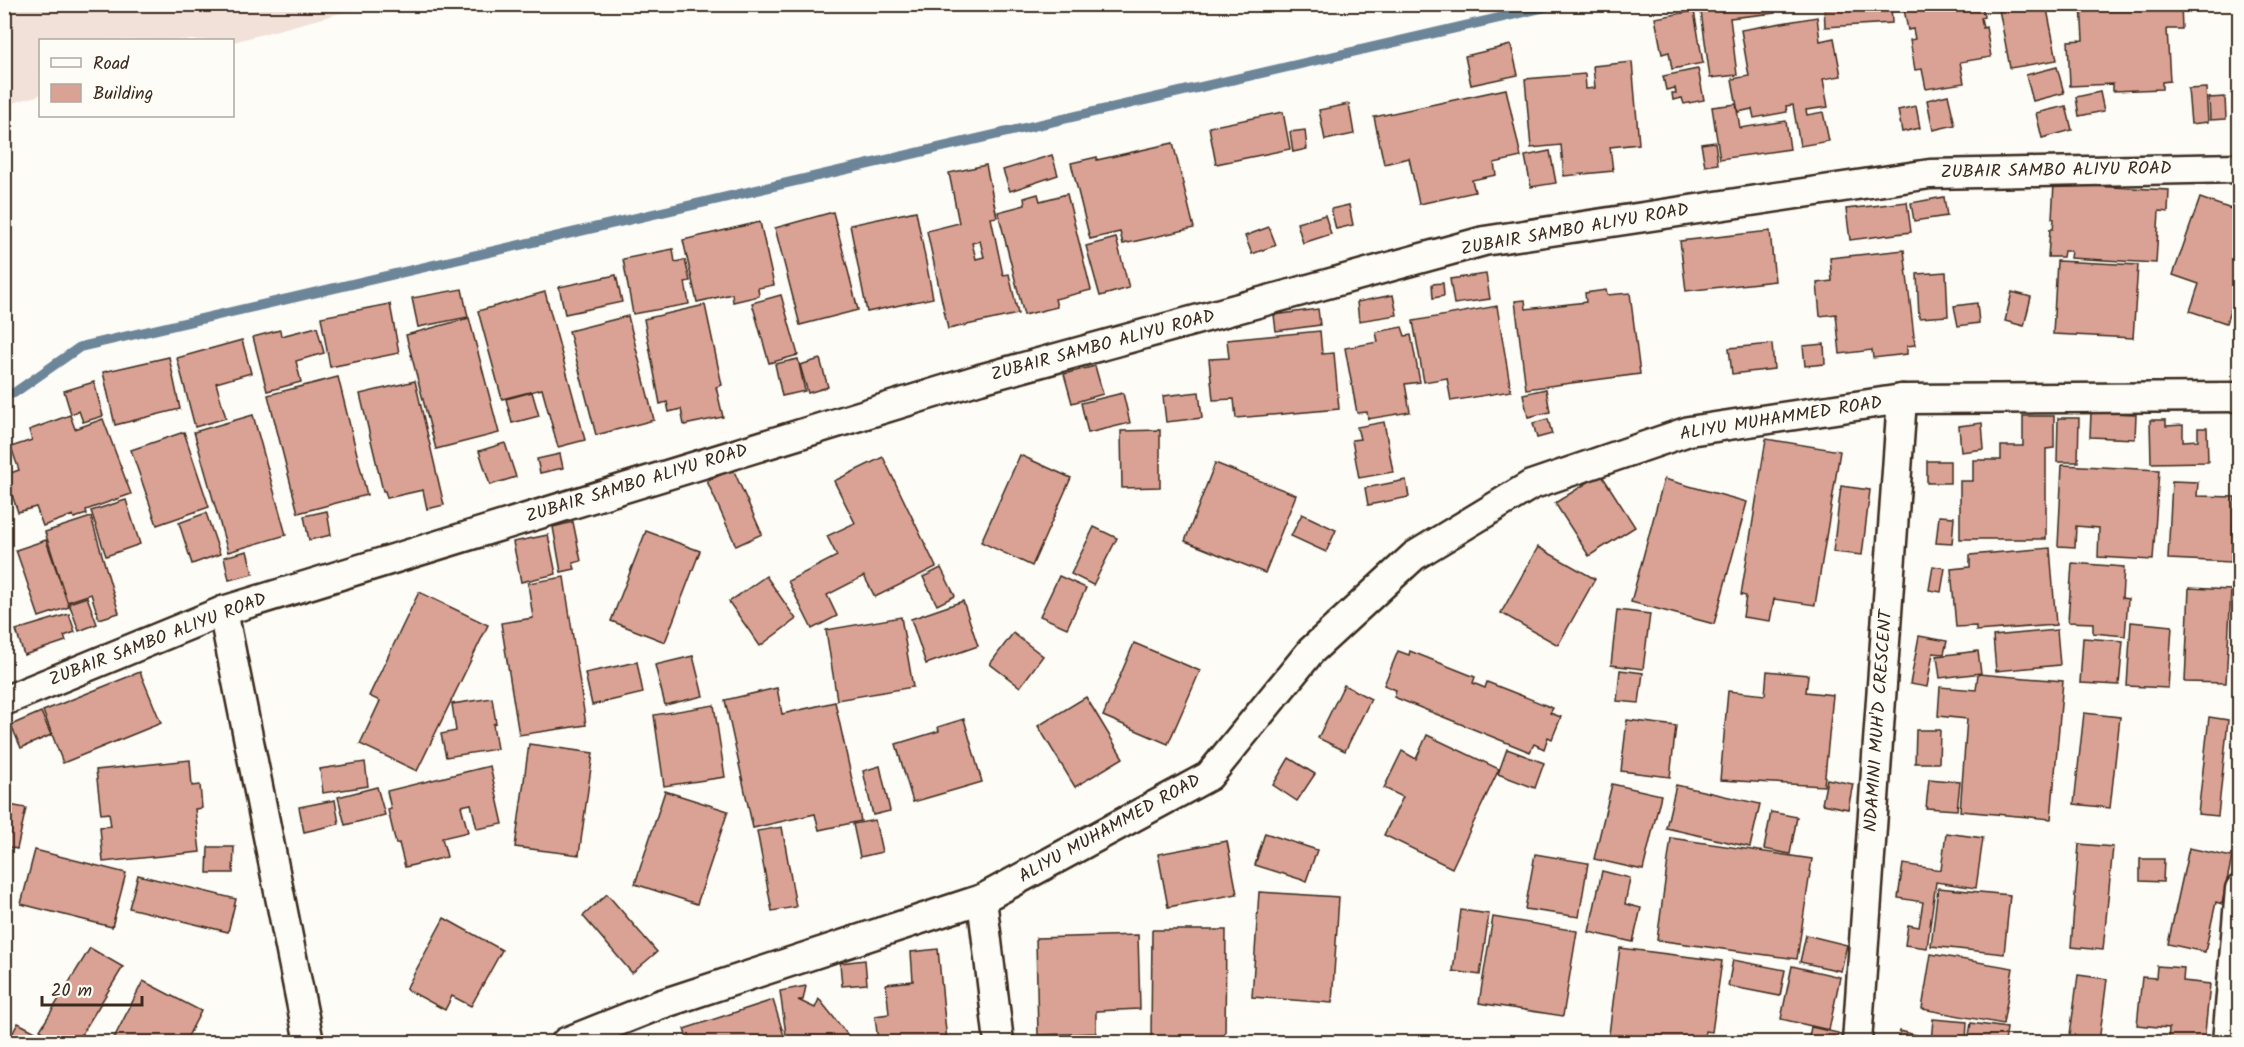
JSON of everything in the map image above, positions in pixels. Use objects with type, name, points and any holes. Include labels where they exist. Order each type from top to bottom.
[{"type":"street","name":"ZUBAIR SAMBO ALIYU ROAD","points":[[4,701],[223,611],[980,380],[1484,241],[1930,174],[2240,168]]},
{"type":"street","name":"ALIYU MUHAMMED ROAD","points":[[566,1042],[659,1005],[982,899],[1209,776],[1311,651],[1414,556],[1531,485],[1689,431],[1902,399],[2240,397]]},
{"type":"street","name":"NDAMINI MUH'D CRESCENT","points":[[1857,1042],[1902,399]]},
{"type":"street","points":[[223,611],[309,1042]]},
{"type":"street","points":[[2227,1042],[2240,889]]},
{"type":"street","points":[[982,899],[999,1042]]},
{"type":"shaded area","points":[[5,4],[371,4],[234,42],[234,39],[39,39],[39,95],[5,105]]},
{"type":"building","points":[[1700,4],[1774,4],[1775,13],[1730,18],[1737,75],[1710,78]]},
{"type":"building","points":[[1824,4],[1891,4],[1892,23],[1825,27]]},
{"type":"building","points":[[1903,4],[1982,4],[1984,17],[1981,18],[1983,28],[1986,27],[1991,57],[1960,62],[1964,83],[1926,89],[1922,69],[1915,70],[1910,40],[1915,39],[1913,29],[1908,30]]},
{"type":"building","points":[[1998,4],[2046,4],[2057,60],[2010,68]]},
{"type":"building","points":[[2081,4],[2181,4],[2182,29],[2167,29],[2170,81],[2162,82],[2162,89],[2113,91],[2113,84],[2070,86],[2068,41],[2083,40]]},
{"type":"building","points":[[1694,11],[1703,63],[1672,69],[1669,52],[1662,54],[1655,18]]},
{"type":"building","points":[[1817,17],[1820,41],[1834,38],[1841,76],[1823,79],[1828,107],[1806,110],[1807,115],[1823,112],[1829,141],[1800,146],[1793,105],[1786,106],[1787,112],[1754,118],[1752,109],[1738,112],[1732,79],[1749,76],[1741,30]]},
{"type":"building","points":[[1511,45],[1518,75],[1471,85],[1465,56]]},
{"type":"building","points":[[1632,62],[1639,144],[1610,147],[1613,171],[1564,176],[1561,145],[1531,148],[1525,79],[1585,74],[1586,89],[1595,88],[1593,66]]},
{"type":"building","points":[[2057,67],[2064,93],[2033,101],[2026,75]]},
{"type":"building","points":[[1698,69],[1704,100],[1684,104],[1682,98],[1673,100],[1672,93],[1676,93],[1675,88],[1666,90],[1663,76]]},
{"type":"building","points":[[2206,88],[2208,122],[2191,124],[2188,89]]},
{"type":"building","points":[[1506,89],[1521,157],[1494,163],[1496,175],[1472,180],[1475,192],[1419,204],[1409,158],[1384,164],[1374,117]]},
{"type":"building","points":[[2100,92],[2104,111],[2079,116],[2076,97]]},
{"type":"building","points":[[1948,95],[1955,125],[1933,130],[1927,100]]},
{"type":"building","points":[[2225,97],[2226,119],[2210,120],[2209,98]]},
{"type":"building","points":[[1349,104],[1354,134],[1325,140],[1319,110]]},
{"type":"building","points":[[1736,104],[1740,128],[1786,121],[1790,149],[1720,159],[1712,107]]},
{"type":"building","points":[[1916,106],[1920,128],[1902,132],[1898,110]]},
{"type":"building","points":[[2066,106],[2072,130],[2042,138],[2036,113]]},
{"type":"building","points":[[1283,112],[1290,149],[1216,164],[1209,127]]},
{"type":"building","points":[[1305,130],[1307,149],[1293,152],[1290,132]]},
{"type":"building","points":[[1715,142],[1718,164],[1705,166],[1701,144]]},
{"type":"building","points":[[1173,143],[1194,228],[1123,244],[1120,232],[1090,239],[1071,163],[1097,157],[1097,160]]},
{"type":"building","points":[[1550,151],[1556,183],[1531,187],[1525,156]]},
{"type":"building","points":[[1052,155],[1058,175],[1010,191],[1003,170]]},
{"type":"building","points":[[986,165],[997,217],[991,218],[1003,275],[1009,274],[1018,314],[948,329],[927,231],[959,223],[949,173]],"holes":[[[980,241],[984,257],[976,259],[972,243]]]},
{"type":"building","points":[[2054,184],[2169,190],[2168,212],[2159,211],[2156,263],[2070,258],[2071,251],[2064,251],[2063,257],[2048,257],[2050,229],[2053,229],[2054,219],[2052,218]]},
{"type":"building","points":[[1038,194],[1040,201],[1067,194],[1091,290],[1055,299],[1057,307],[1024,315],[998,212],[1025,205],[1024,198]]},
{"type":"building","points":[[1944,197],[1947,216],[1914,221],[1911,203]]},
{"type":"building","points":[[2200,198],[2240,212],[2240,296],[2236,294],[2226,323],[2190,311],[2199,284],[2173,275]]},
{"type":"building","points":[[1907,202],[1911,232],[1850,240],[1846,209]]},
{"type":"building","points":[[1349,205],[1353,225],[1336,229],[1331,209]]},
{"type":"building","points":[[916,211],[933,298],[867,312],[850,225]]},
{"type":"building","points":[[833,212],[858,310],[800,325],[775,228]]},
{"type":"building","points":[[1325,215],[1331,234],[1303,243],[1297,223]]},
{"type":"building","points":[[760,222],[774,285],[758,288],[759,296],[733,302],[732,294],[697,302],[683,240]]},
{"type":"building","points":[[1269,227],[1276,245],[1252,254],[1245,236]]},
{"type":"building","points":[[1770,231],[1775,281],[1686,291],[1680,241]]},
{"type":"building","points":[[1116,238],[1129,288],[1100,296],[1086,246]]},
{"type":"building","points":[[673,249],[675,262],[685,260],[690,281],[685,282],[689,304],[633,314],[623,259]]},
{"type":"building","points":[[1904,250],[1915,345],[1907,346],[1907,354],[1873,358],[1872,350],[1840,354],[1836,314],[1820,316],[1817,283],[1832,281],[1830,258]]},
{"type":"building","points":[[2057,261],[2138,265],[2133,338],[2053,334]]},
{"type":"building","points":[[1946,272],[1948,316],[1919,318],[1917,274]]},
{"type":"building","points":[[1486,274],[1490,299],[1454,304],[1450,279]]},
{"type":"building","points":[[616,275],[622,302],[565,314],[559,287]]},
{"type":"building","points":[[1443,283],[1444,296],[1433,298],[1432,284]]},
{"type":"building","points":[[462,289],[468,317],[418,327],[412,298]]},
{"type":"building","points":[[1606,290],[1607,295],[1630,293],[1640,374],[1526,389],[1515,301],[1525,300],[1526,309],[1586,302],[1585,293]]},
{"type":"building","points":[[545,292],[585,440],[558,447],[542,389],[502,399],[478,311]]},
{"type":"building","points":[[2012,292],[2031,297],[2024,326],[2005,321]]},
{"type":"building","points":[[781,295],[798,355],[769,363],[752,303]]},
{"type":"building","points":[[1393,295],[1397,315],[1359,321],[1357,302]]},
{"type":"building","points":[[1977,303],[1979,323],[1958,326],[1954,306]]},
{"type":"building","points":[[390,304],[399,353],[330,367],[321,317]]},
{"type":"building","points":[[705,305],[722,385],[716,387],[723,417],[684,425],[681,409],[669,412],[667,402],[660,404],[644,319]]},
{"type":"building","points":[[1497,306],[1511,391],[1451,401],[1447,378],[1424,382],[1413,321]]},
{"type":"building","points":[[1318,309],[1320,325],[1276,331],[1274,315]]},
{"type":"building","points":[[628,316],[654,420],[596,435],[569,331]]},
{"type":"building","points":[[469,318],[499,433],[436,449],[406,335]]},
{"type":"building","points":[[317,327],[324,353],[296,361],[301,382],[267,391],[253,337],[280,330],[281,336]]},
{"type":"building","points":[[1402,327],[1405,336],[1411,335],[1420,382],[1405,384],[1410,412],[1368,419],[1367,412],[1357,413],[1345,348],[1378,342],[1376,332]]},
{"type":"building","points":[[1320,331],[1322,354],[1334,353],[1339,409],[1236,418],[1234,399],[1213,400],[1209,359],[1229,358],[1227,340]]},
{"type":"building","points":[[242,340],[251,373],[216,383],[226,418],[195,427],[177,358]]},
{"type":"building","points":[[1772,344],[1774,369],[1732,374],[1729,348]]},
{"type":"building","points":[[1824,344],[1825,364],[1805,366],[1803,346]]},
{"type":"building","points":[[169,357],[180,409],[115,425],[103,372]]},
{"type":"building","points":[[798,359],[805,391],[782,396],[775,364]]},
{"type":"building","points":[[820,359],[828,387],[808,393],[800,365]]},
{"type":"building","points":[[1095,366],[1103,394],[1072,403],[1064,374]]},
{"type":"building","points":[[338,377],[367,495],[298,513],[268,395]]},
{"type":"building","points":[[415,381],[444,505],[427,509],[423,490],[387,498],[383,491],[360,394]]},
{"type":"building","points":[[94,382],[103,416],[83,422],[79,411],[71,414],[64,391]]},
{"type":"building","points":[[1546,389],[1550,412],[1528,417],[1523,394]]},
{"type":"building","points":[[532,392],[539,416],[512,423],[506,399]]},
{"type":"building","points":[[1199,392],[1202,418],[1166,422],[1163,396]]},
{"type":"building","points":[[1123,393],[1130,423],[1088,433],[1081,403]]},
{"type":"building","points":[[2091,412],[2136,414],[2135,439],[2090,437]]},
{"type":"building","points":[[70,415],[75,429],[103,419],[131,494],[86,510],[87,514],[74,518],[73,515],[43,526],[36,507],[18,512],[5,475],[19,470],[11,447],[32,440],[29,430]]},
{"type":"building","points":[[253,415],[286,535],[228,552],[194,432]]},
{"type":"building","points":[[2023,416],[2054,416],[2054,448],[2046,449],[2046,539],[1960,539],[1960,481],[1973,481],[1973,460],[2001,460],[2001,446],[2023,446]]},
{"type":"building","points":[[2058,418],[2079,418],[2078,462],[2057,462]]},
{"type":"building","points":[[1548,419],[1552,434],[1537,438],[1533,423]]},
{"type":"building","points":[[2150,420],[2166,420],[2166,426],[2183,425],[2183,441],[2198,440],[2198,428],[2207,428],[2208,462],[2151,463]]},
{"type":"building","points":[[1384,422],[1393,472],[1359,478],[1352,440],[1360,439],[1357,427]]},
{"type":"building","points":[[1982,423],[1984,449],[1961,452],[1959,426]]},
{"type":"building","points":[[1160,430],[1160,487],[1122,488],[1121,431]]},
{"type":"building","points":[[184,432],[209,507],[157,525],[131,450]]},
{"type":"building","points":[[1766,439],[1840,451],[1815,605],[1774,599],[1770,621],[1743,617],[1746,596],[1741,595]]},
{"type":"building","points":[[505,443],[516,477],[490,485],[479,451]]},
{"type":"building","points":[[560,454],[563,468],[540,473],[537,459]]},
{"type":"building","points":[[1020,455],[1071,478],[1032,566],[981,542]]},
{"type":"building","points":[[883,457],[936,567],[875,597],[864,576],[827,595],[837,616],[812,629],[788,581],[837,556],[827,536],[855,523],[834,481]]},
{"type":"building","points":[[1927,461],[1950,461],[1950,483],[1927,483]]},
{"type":"building","points":[[1215,463],[1296,495],[1265,573],[1185,541]]},
{"type":"building","points":[[2062,465],[2159,470],[2153,560],[2098,557],[2099,528],[2076,526],[2075,547],[2058,546]]},
{"type":"building","points":[[733,469],[762,534],[736,546],[707,481]]},
{"type":"building","points":[[1601,474],[1635,527],[1589,556],[1555,503]]},
{"type":"building","points":[[1664,479],[1747,502],[1714,624],[1631,602]]},
{"type":"building","points":[[1406,480],[1409,497],[1368,505],[1365,488]]},
{"type":"building","points":[[2172,481],[2198,482],[2197,496],[2235,497],[2231,562],[2168,559]]},
{"type":"building","points":[[1841,486],[1870,490],[1862,555],[1833,552]]},
{"type":"building","points":[[126,500],[140,544],[106,556],[91,511]]},
{"type":"building","points":[[327,511],[331,535],[309,540],[304,516]]},
{"type":"building","points":[[206,513],[220,554],[192,564],[179,523]]},
{"type":"building","points":[[1302,514],[1336,530],[1326,552],[1291,536]]},
{"type":"building","points":[[1939,516],[1954,517],[1952,544],[1936,543]]},
{"type":"building","points":[[91,517],[119,613],[99,619],[91,594],[67,602],[45,532]]},
{"type":"building","points":[[573,522],[581,561],[573,563],[575,569],[561,572],[553,527]]},
{"type":"building","points":[[1094,527],[1117,538],[1093,585],[1071,574]]},
{"type":"building","points":[[646,531],[700,551],[665,642],[611,621]]},
{"type":"building","points":[[548,535],[556,574],[521,582],[513,542]]},
{"type":"building","points":[[46,540],[69,607],[39,617],[16,550]]},
{"type":"building","points":[[1538,547],[1595,579],[1558,645],[1501,613]]},
{"type":"building","points":[[2050,548],[2056,625],[1976,631],[1976,626],[1956,627],[1951,569],[1970,567],[1970,555]]},
{"type":"building","points":[[247,551],[253,574],[229,580],[224,557]]},
{"type":"building","points":[[2072,563],[2124,567],[2122,598],[2128,599],[2125,636],[2093,633],[2093,623],[2068,622]]},
{"type":"building","points":[[1933,566],[1945,568],[1941,592],[1929,590]]},
{"type":"building","points":[[941,568],[955,596],[937,605],[923,577]]},
{"type":"building","points":[[766,576],[796,619],[760,646],[729,602]]},
{"type":"building","points":[[1059,576],[1086,588],[1067,628],[1040,616]]},
{"type":"building","points":[[564,577],[586,725],[519,735],[501,623],[533,618],[528,583]]},
{"type":"building","points":[[2189,588],[2231,590],[2226,683],[2185,682]]},
{"type":"building","points":[[419,592],[488,625],[417,771],[360,744],[380,701],[369,696]]},
{"type":"building","points":[[87,597],[97,624],[79,631],[69,603]]},
{"type":"building","points":[[963,601],[978,646],[926,664],[911,619]]},
{"type":"building","points":[[1617,610],[1650,614],[1643,669],[1611,665]]},
{"type":"building","points":[[69,614],[75,632],[64,636],[66,641],[24,655],[16,630]]},
{"type":"building","points":[[901,617],[913,687],[837,700],[826,630]]},
{"type":"building","points":[[2131,622],[2172,626],[2168,688],[2127,686]]},
{"type":"building","points":[[2057,630],[2060,665],[1996,671],[1993,636]]},
{"type":"building","points":[[1013,633],[1043,656],[1020,687],[990,664]]},
{"type":"building","points":[[1919,636],[1947,641],[1944,654],[1933,653],[1927,687],[1910,684]]},
{"type":"building","points":[[2083,638],[2123,641],[2119,685],[2080,683]]},
{"type":"building","points":[[1134,643],[1200,671],[1168,744],[1103,716]]},
{"type":"building","points":[[1398,651],[1409,655],[1410,651],[1475,677],[1473,683],[1485,688],[1487,682],[1553,708],[1550,713],[1561,717],[1552,739],[1548,737],[1544,749],[1534,744],[1530,752],[1394,697],[1396,690],[1384,685]]},
{"type":"building","points":[[1978,651],[1981,673],[1940,678],[1937,656]]},
{"type":"building","points":[[693,656],[703,696],[665,705],[655,665]]},
{"type":"building","points":[[637,662],[643,693],[592,705],[585,673]]},
{"type":"building","points":[[1620,670],[1643,673],[1639,703],[1617,701]]},
{"type":"building","points":[[1767,671],[1808,675],[1806,692],[1833,695],[1824,786],[1720,780],[1728,691],[1765,695]]},
{"type":"building","points":[[140,672],[161,723],[63,763],[43,711]]},
{"type":"building","points":[[1978,674],[2063,681],[2051,819],[1960,811],[1967,719],[1938,716],[1940,687],[1976,690]]},
{"type":"building","points":[[1344,685],[1371,699],[1345,751],[1318,738]]},
{"type":"building","points":[[777,688],[782,714],[835,702],[861,821],[819,830],[815,814],[753,828],[725,700]]},
{"type":"building","points":[[1086,697],[1123,758],[1075,787],[1038,726]]},
{"type":"building","points":[[492,698],[497,749],[446,757],[441,734],[456,731],[452,704]]},
{"type":"building","points":[[714,705],[725,777],[664,786],[654,715]]},
{"type":"building","points":[[41,712],[51,735],[21,748],[11,725]]},
{"type":"building","points":[[2084,713],[2120,717],[2110,808],[2074,804]]},
{"type":"building","points":[[2209,717],[2228,720],[2218,816],[2198,814]]},
{"type":"building","points":[[964,719],[982,782],[913,802],[896,744],[939,731],[938,727]]},
{"type":"building","points":[[1627,720],[1676,726],[1670,777],[1621,771]]},
{"type":"building","points":[[1916,730],[1940,730],[1939,763],[1915,763]]},
{"type":"building","points":[[1427,735],[1499,769],[1452,868],[1384,835],[1403,797],[1384,788],[1402,751],[1416,759]]},
{"type":"building","points":[[529,744],[593,753],[579,855],[515,847]]},
{"type":"building","points":[[1507,749],[1544,763],[1535,788],[1498,774]]},
{"type":"building","points":[[1289,758],[1315,774],[1297,801],[1273,785]]},
{"type":"building","points":[[190,760],[192,786],[200,785],[202,808],[195,809],[200,852],[103,862],[100,827],[111,826],[109,813],[101,814],[96,770]]},
{"type":"building","points":[[365,762],[368,786],[323,793],[320,769]]},
{"type":"building","points":[[490,766],[503,824],[477,829],[471,804],[461,806],[468,832],[442,838],[447,857],[405,867],[399,843],[396,844],[388,810],[391,809],[387,791]]},
{"type":"building","points":[[880,766],[890,811],[873,815],[863,771]]},
{"type":"building","points":[[1827,779],[1853,784],[1848,809],[1822,804]]},
{"type":"building","points":[[1929,779],[1960,782],[1957,810],[1926,808]]},
{"type":"building","points":[[1612,784],[1661,795],[1643,870],[1594,859]]},
{"type":"building","points":[[1676,785],[1760,804],[1750,847],[1666,828]]},
{"type":"building","points":[[377,787],[385,815],[345,825],[338,797]]},
{"type":"building","points":[[665,791],[728,811],[697,904],[635,884]]},
{"type":"building","points":[[335,800],[339,824],[304,832],[299,807]]},
{"type":"building","points":[[4,804],[26,808],[17,849],[4,846]]},
{"type":"building","points":[[1771,812],[1797,817],[1790,854],[1764,849]]},
{"type":"building","points":[[875,820],[882,852],[860,857],[853,824]]},
{"type":"building","points":[[782,827],[796,907],[772,911],[757,831]]},
{"type":"building","points":[[1265,833],[1317,850],[1306,881],[1255,865]]},
{"type":"building","points":[[1946,833],[1983,838],[1976,888],[1936,882],[1927,948],[1905,945],[1908,925],[1919,927],[1923,902],[1898,898],[1903,864],[1941,870]]},
{"type":"building","points":[[1671,838],[1812,859],[1797,959],[1657,940]]},
{"type":"building","points":[[1227,841],[1237,894],[1168,907],[1158,854]]},
{"type":"building","points":[[2079,844],[2113,847],[2103,950],[2071,947]]},
{"type":"building","points":[[208,847],[234,847],[233,873],[207,873]]},
{"type":"building","points":[[2189,848],[2232,857],[2222,904],[2216,902],[2205,952],[2168,944]]},
{"type":"building","points":[[35,850],[126,873],[112,927],[21,904]]},
{"type":"building","points":[[1535,854],[1588,863],[1579,917],[1525,909]]},
{"type":"building","points":[[2140,859],[2164,859],[2163,882],[2140,881]]},
{"type":"building","points":[[1602,871],[1630,878],[1625,904],[1641,908],[1633,942],[1589,932]]},
{"type":"building","points":[[138,875],[236,899],[228,932],[129,908]]},
{"type":"building","points":[[1938,888],[2010,895],[2004,954],[1931,946]]},
{"type":"building","points":[[1259,892],[1339,897],[1332,1003],[1252,997]]},
{"type":"building","points":[[607,894],[657,952],[632,973],[583,916]]},
{"type":"building","points":[[1461,910],[1489,914],[1480,975],[1453,971]]},
{"type":"building","points":[[1493,917],[1577,931],[1563,1016],[1479,1003]]},
{"type":"building","points":[[444,918],[502,950],[471,1006],[452,996],[445,1010],[406,989]]},
{"type":"building","points":[[1152,930],[1226,930],[1225,1040],[1151,1042]]},
{"type":"building","points":[[1138,935],[1140,1009],[1096,1011],[1096,1033],[1038,1035],[1036,938]]},
{"type":"building","points":[[1806,935],[1847,945],[1841,971],[1800,962]]},
{"type":"building","points":[[90,948],[123,967],[77,1042],[60,1042],[40,1030]]},
{"type":"building","points":[[1620,948],[1722,961],[1712,1032],[1705,1031],[1704,1042],[1608,1042]]},
{"type":"building","points":[[938,949],[947,1042],[878,1042],[875,1016],[889,1014],[886,984],[913,981],[911,952]]},
{"type":"building","points":[[1931,954],[2013,968],[2003,1024],[1922,1009]]},
{"type":"building","points":[[865,960],[867,984],[842,986],[840,963]]},
{"type":"building","points":[[1733,960],[1785,970],[1780,996],[1728,986]]},
{"type":"building","points":[[1792,966],[1840,977],[1829,1030],[1781,1019]]},
{"type":"building","points":[[2157,966],[2184,968],[2183,981],[2210,984],[2204,1042],[2168,1042],[2169,1028],[2137,1025],[2142,977],[2156,978]]},
{"type":"building","points":[[2078,975],[2107,979],[2099,1042],[2069,1042]]},
{"type":"building","points":[[143,981],[201,1011],[185,1042],[112,1042]]},
{"type":"building","points":[[806,986],[803,1000],[798,1000],[815,1008],[819,999],[847,1034],[848,1042],[787,1042],[780,991]]},
{"type":"building","points":[[773,1000],[785,1039],[774,1042],[688,1042],[684,1029]]},
{"type":"building","points":[[1933,1019],[1967,1022],[1966,1042],[1931,1042]]},
{"type":"building","points":[[18,1023],[55,1042],[8,1042]]},
{"type":"building","points":[[1971,1023],[2007,1028],[2005,1042],[1968,1042]]},
{"type":"building","points":[[1811,1027],[1838,1033],[1836,1042],[1808,1042]]},
{"type":"building","points":[[1900,1031],[1920,1036],[1918,1042],[1897,1042]]},
{"type":"waterway","points":[[4,395],[14,393],[80,347],[1559,4]]}]
